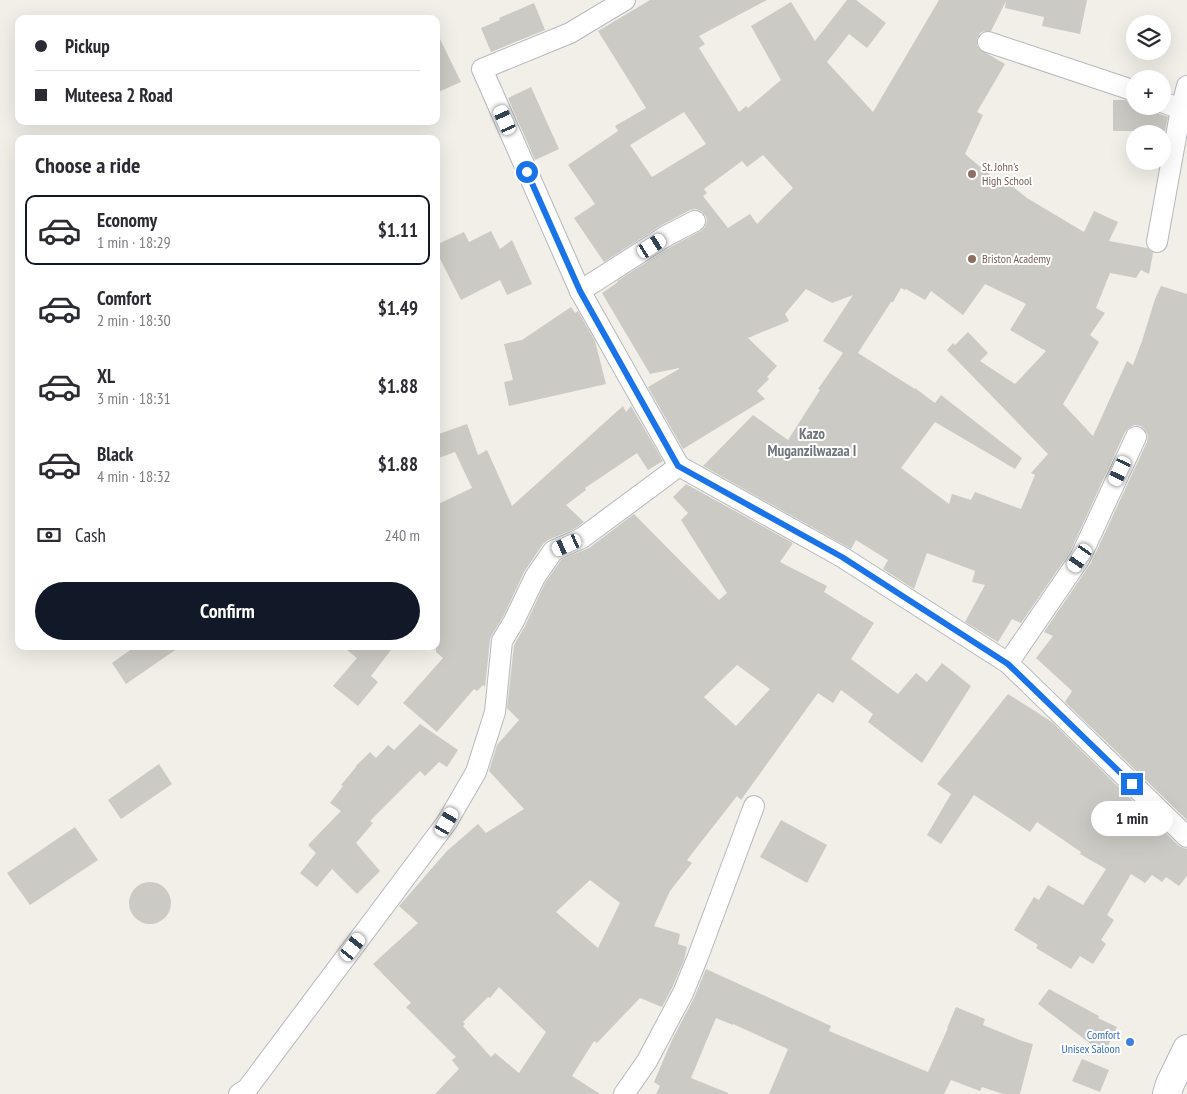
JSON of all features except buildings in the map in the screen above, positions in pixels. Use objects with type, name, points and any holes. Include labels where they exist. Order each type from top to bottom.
[{"type":"street","points":[[625,0],[570,33],[482,69],[580,291],[678,466],[842,557],[1008,664],[1187,838]]},
{"type":"street","points":[[988,42],[1126,88]]},
{"type":"street","points":[[1157,242],[1181,109],[1187,86]]},
{"type":"street","points":[[1171,105],[1181,109]]},
{"type":"street","points":[[580,291],[666,236],[695,221]]},
{"type":"street","points":[[1008,664],[1080,558],[1136,437]]},
{"type":"street","points":[[240,1094],[247,1088],[447,822],[476,772],[495,712],[502,641],[535,577],[553,551],[582,538],[678,466]]},
{"type":"street","points":[[624,1094],[647,1061],[683,993],[754,806]]},
{"type":"street","points":[[1167,1094],[1187,1049]]},
{"type":"place","name":"St. John's High School","points":[[972,174]]},
{"type":"place","name":"Briston Academy","points":[[972,259]]},
{"type":"place","name":"Comfort Unisex Saloon","points":[[1130,1042]]},
{"type":"district","name":"Kazo Muganzilwazaa I","points":[[812,442]]},
{"type":"route","points":[[527,172],[580,291],[678,466],[842,557],[1008,664],[1132,784]]}]
